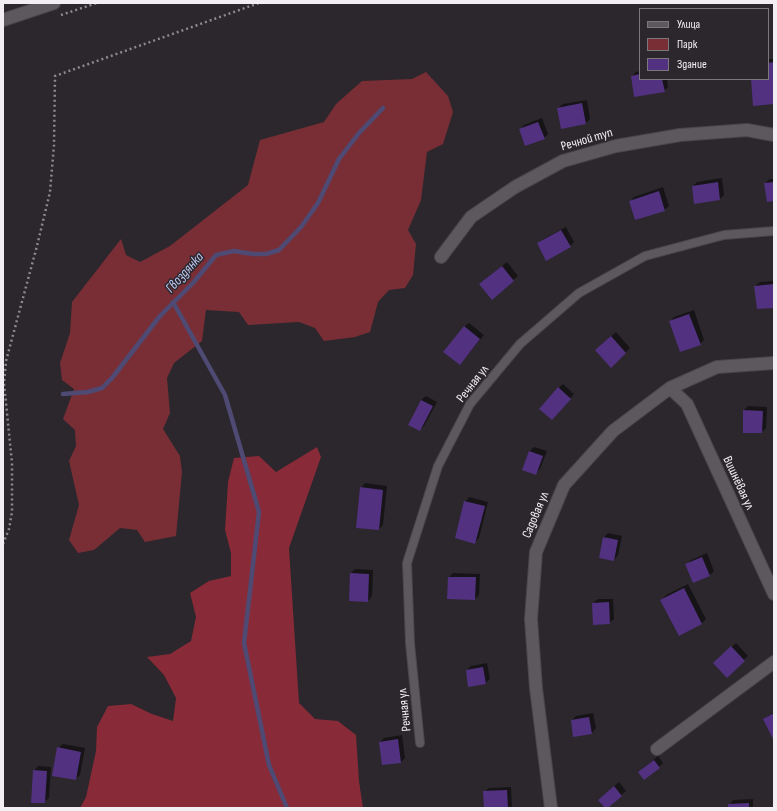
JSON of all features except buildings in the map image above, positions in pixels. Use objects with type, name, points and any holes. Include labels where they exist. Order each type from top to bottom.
[{"type":"street","points":[[3,20],[54,3]]},
{"type":"street","name":"Речной туп","points":[[441,257],[471,217],[515,187],[563,161],[616,146],[680,135],[748,130],[774,135]]},
{"type":"street","name":"Садовая ул","points":[[551,808],[536,688],[532,620],[536,552],[564,485],[613,431],[670,388],[717,367],[774,363]]},
{"type":"street","name":"Вишнёвая ул","points":[[670,388],[687,404],[774,594]]},
{"type":"street","points":[[657,748],[774,662]]},
{"type":"lane","name":"Речная ул","points":[[420,743],[410,643],[407,562],[438,466],[470,404],[520,344],[579,293],[645,256],[724,235],[774,232]]},
{"type":"path","points":[[3,544],[9,529],[12,512],[12,463],[4,383],[6,360],[50,192],[54,145],[55,76],[259,3]]},
{"type":"green space","points":[[426,72],[448,96],[453,112],[443,144],[427,152],[421,200],[408,230],[416,244],[413,275],[405,288],[389,290],[378,302],[370,332],[355,337],[324,341],[315,328],[299,322],[248,325],[239,312],[206,310],[202,341],[174,363],[167,378],[170,413],[163,429],[180,456],[182,472],[176,536],[145,542],[137,530],[120,528],[94,550],[78,553],[69,540],[79,505],[69,461],[76,446],[75,430],[63,419],[74,389],[62,380],[60,363],[70,333],[72,302],[121,239],[126,255],[140,262],[170,246],[248,185],[260,140],[324,122],[336,104],[362,81],[412,79]]},
{"type":"shaded area","points":[[317,447],[321,457],[289,548],[299,703],[315,719],[338,721],[356,735],[359,781],[363,808],[80,808],[86,797],[96,751],[97,727],[108,706],[131,704],[152,714],[173,721],[176,698],[164,675],[147,657],[170,654],[191,641],[196,617],[190,593],[209,581],[231,576],[231,553],[225,530],[228,482],[234,458],[259,456],[276,472]]},
{"type":"waterway","name":"Гвоздянка","points":[[63,394],[88,392],[102,388],[112,378],[160,316],[193,283],[216,255],[234,251],[253,254],[266,254],[279,250],[301,227],[318,203],[339,159],[359,133],[383,108]]},
{"type":"waterway","points":[[173,302],[225,395],[259,512],[244,643],[269,765],[287,808]]}]
